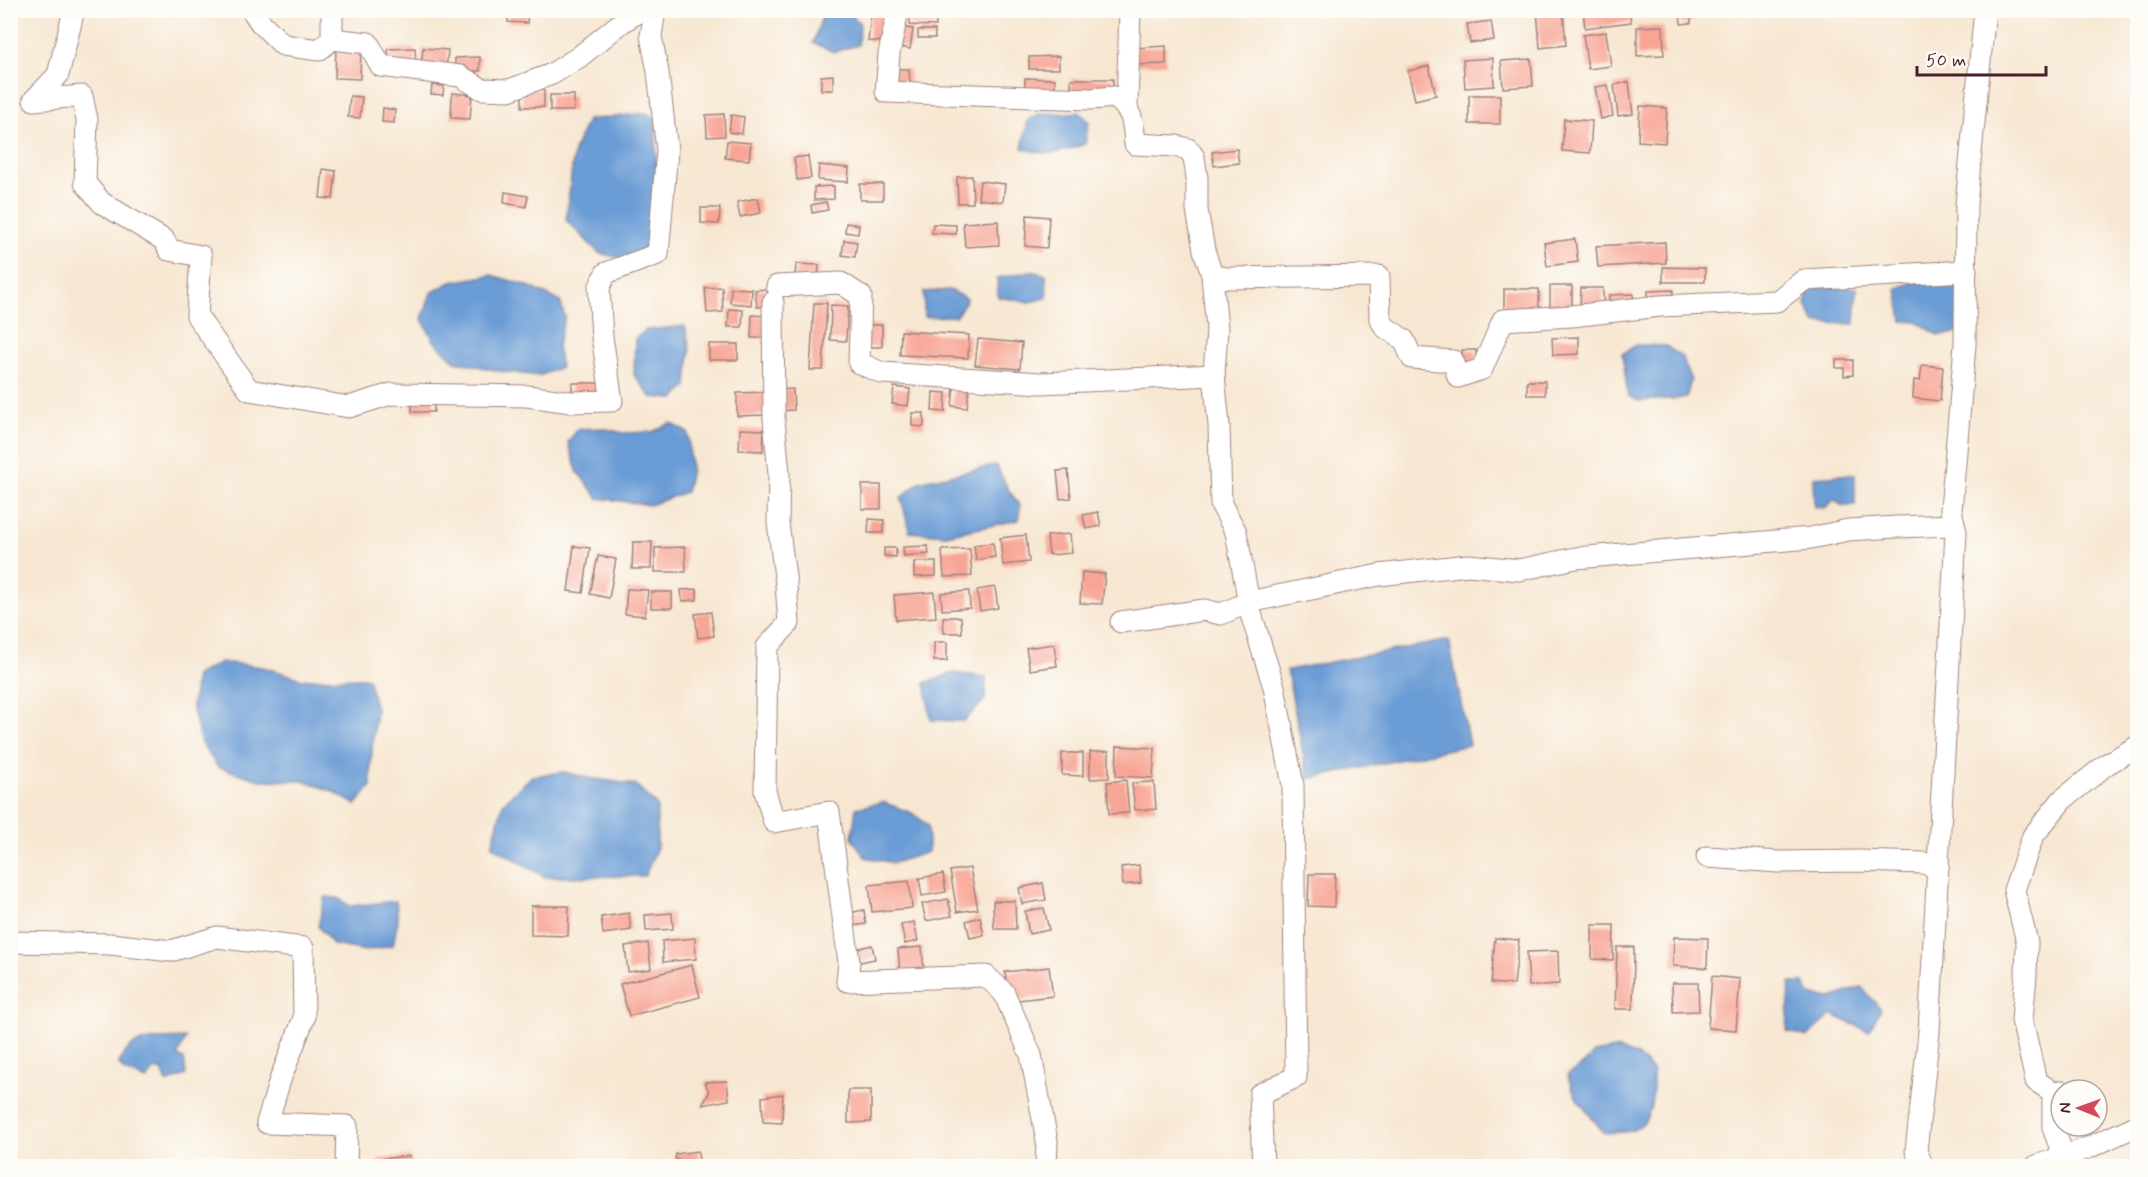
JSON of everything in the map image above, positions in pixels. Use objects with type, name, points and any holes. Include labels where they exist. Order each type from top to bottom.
[{"type":"street","points":[[74,10],[58,75],[33,100],[82,96],[87,120],[85,183],[102,203],[164,240],[169,250],[201,256],[197,316],[249,390],[349,407],[391,394],[527,396],[571,402],[612,401],[602,337],[599,288],[606,273],[658,254],[667,151],[658,72],[651,36],[655,10]]},
{"type":"street","points":[[252,10],[260,22],[283,45],[318,50],[332,39],[368,43],[381,66],[460,76],[482,90],[509,90],[552,74],[579,57],[641,10]]},
{"type":"street","points":[[332,10],[332,39]]},
{"type":"street","points":[[898,10],[889,54],[886,92],[1091,99],[1115,97],[1127,106]]},
{"type":"street","points":[[1130,10],[1127,106],[1133,119],[1135,144],[1176,146],[1188,149],[1194,157],[1197,178],[1197,210],[1203,250],[1212,274],[1217,329],[1214,375],[1219,425],[1221,504],[1236,532],[1251,615],[1274,687],[1293,785],[1296,1077],[1260,1094],[1263,1167]]},
{"type":"street","points":[[1923,1167],[1916,1152],[1929,1032],[1956,532],[1951,510],[1965,345],[1966,204],[1985,10]]},
{"type":"street","points":[[1212,274],[1227,279],[1379,276],[1380,319],[1385,327],[1404,340],[1412,358],[1453,360],[1458,377],[1482,369],[1503,320],[1572,316],[1660,306],[1777,301],[1804,280],[1966,271]]},
{"type":"street","points":[[1046,1167],[1047,1141],[1031,1054],[1004,993],[986,976],[847,981],[849,962],[829,812],[774,822],[765,791],[767,647],[789,623],[778,523],[779,474],[774,419],[775,294],[841,283],[861,296],[859,363],[882,373],[1041,383],[1214,375]]},
{"type":"street","points":[[1121,622],[1204,610],[1221,614],[1249,602],[1379,575],[1468,565],[1519,570],[1576,558],[1810,538],[1848,530],[1954,525]]},
{"type":"street","points":[[2049,1085],[2036,1080],[2022,1020],[2027,942],[2014,890],[2032,836],[2062,800],[2107,764],[2138,746]]},
{"type":"street","points":[[1707,857],[1779,862],[1923,863],[1938,867]]},
{"type":"street","points":[[10,942],[110,944],[171,951],[217,937],[303,948],[304,1018],[280,1080],[267,1123],[347,1126],[346,1167]]},
{"type":"street","points":[[2036,1167],[2088,1148],[2138,1125]]},
{"type":"street","points":[[2057,1138],[2064,1157]]},
{"type":"water","points":[[824,11],[849,11],[860,24],[858,45],[834,52],[813,43]]},
{"type":"water","points":[[1079,112],[1089,122],[1085,144],[1054,153],[1022,148],[1028,120],[1042,113]]},
{"type":"water","points":[[646,113],[656,119],[656,195],[653,236],[643,253],[620,258],[599,253],[566,220],[574,151],[587,120]]},
{"type":"water","points":[[1031,271],[1046,275],[1047,298],[1029,302],[998,297],[997,278]]},
{"type":"water","points":[[491,275],[526,285],[560,301],[565,317],[557,347],[561,367],[539,376],[499,371],[455,361],[434,341],[422,319],[431,293],[451,282]]},
{"type":"water","points":[[1939,280],[1959,284],[1959,333],[1938,335],[1918,322],[1902,321],[1897,288],[1917,281]]},
{"type":"water","points":[[1808,285],[1857,288],[1855,324],[1815,323],[1806,305]]},
{"type":"water","points":[[950,290],[967,299],[956,316],[924,317],[924,292]]},
{"type":"water","points":[[685,326],[690,350],[687,386],[674,399],[651,397],[634,375],[635,339],[646,330]]},
{"type":"water","points":[[1636,345],[1666,346],[1682,357],[1691,380],[1686,398],[1639,401],[1628,396],[1622,354]]},
{"type":"water","points":[[671,423],[688,433],[691,470],[686,492],[650,505],[598,498],[577,471],[568,442],[578,429],[603,428],[623,433],[652,432]]},
{"type":"water","points":[[996,465],[1009,491],[1020,505],[1019,520],[946,535],[910,532],[901,498],[919,482]]},
{"type":"water","points":[[1855,474],[1855,505],[1841,505],[1834,499],[1825,508],[1814,507],[1813,477]]},
{"type":"water","points":[[1449,640],[1469,745],[1308,779],[1287,670]]},
{"type":"water","points":[[221,662],[263,667],[303,679],[368,678],[376,709],[371,786],[356,805],[332,791],[305,781],[260,780],[218,767],[201,743],[192,706],[196,675]]},
{"type":"water","points":[[953,673],[986,677],[985,700],[964,721],[931,720],[925,683]]},
{"type":"water","points":[[564,772],[636,785],[657,806],[657,847],[645,876],[545,877],[492,846],[503,803],[532,776]]},
{"type":"water","points":[[883,802],[914,814],[928,826],[928,852],[894,863],[865,857],[852,838],[856,808]]},
{"type":"water","points":[[325,897],[338,898],[350,906],[396,901],[398,920],[393,945],[366,951],[334,945],[318,926]]},
{"type":"water","points":[[1790,983],[1804,983],[1810,995],[1831,998],[1861,987],[1881,1009],[1869,1031],[1832,1015],[1807,1037],[1787,1031]]},
{"type":"water","points":[[186,1038],[178,1054],[184,1059],[186,1075],[166,1083],[163,1071],[154,1069],[147,1080],[124,1071],[119,1064],[124,1054],[138,1043],[146,1040]]},
{"type":"water","points":[[1615,1049],[1636,1055],[1653,1070],[1651,1104],[1649,1113],[1640,1126],[1630,1131],[1604,1133],[1577,1099],[1567,1075],[1584,1064],[1594,1053]]},
{"type":"building","points":[[508,10],[528,10],[527,23],[508,22]]},
{"type":"building","points":[[1537,10],[1563,10],[1566,45],[1540,48]]},
{"type":"building","points":[[1583,10],[1629,10],[1631,22],[1585,28]]},
{"type":"building","points":[[1680,10],[1691,10],[1691,23],[1681,24]]},
{"type":"building","points":[[910,12],[936,13],[936,26],[910,25]]},
{"type":"building","points":[[871,14],[888,15],[885,42],[868,41]]},
{"type":"building","points":[[1491,21],[1494,40],[1470,43],[1467,24]]},
{"type":"building","points":[[1663,26],[1664,55],[1637,56],[1637,27]]},
{"type":"building","points":[[899,27],[913,29],[910,49],[896,46]]},
{"type":"building","points":[[918,30],[935,30],[935,38],[918,38]]},
{"type":"building","points":[[1606,32],[1611,66],[1588,69],[1583,35]]},
{"type":"building","points":[[1166,46],[1166,64],[1136,65],[1135,48]]},
{"type":"building","points":[[336,48],[361,49],[360,79],[335,78]]},
{"type":"building","points":[[415,48],[416,65],[388,66],[388,49]]},
{"type":"building","points":[[423,48],[448,50],[446,71],[421,69]]},
{"type":"building","points":[[1059,56],[1059,69],[1029,69],[1029,57]]},
{"type":"building","points":[[480,57],[480,71],[455,71],[455,58]]},
{"type":"building","points":[[1493,58],[1494,86],[1465,88],[1463,60]]},
{"type":"building","points":[[1531,59],[1533,86],[1503,88],[1501,61]]},
{"type":"building","points":[[1429,66],[1436,95],[1415,100],[1408,71]]},
{"type":"building","points":[[893,69],[909,69],[910,84],[894,85]]},
{"type":"building","points":[[833,75],[833,90],[821,90],[821,76]]},
{"type":"building","points":[[1025,78],[1055,79],[1055,89],[1025,89]]},
{"type":"building","points":[[1071,79],[1113,79],[1113,93],[1071,92]]},
{"type":"building","points":[[1629,82],[1633,114],[1618,116],[1614,85]]},
{"type":"building","points":[[432,85],[444,86],[443,95],[431,94]]},
{"type":"building","points":[[1608,85],[1613,116],[1601,119],[1595,87]]},
{"type":"building","points":[[522,89],[544,89],[544,107],[522,107]]},
{"type":"building","points":[[452,93],[472,95],[470,119],[451,118]]},
{"type":"building","points":[[550,95],[574,95],[574,111],[550,111]]},
{"type":"building","points":[[1469,95],[1500,95],[1500,124],[1469,124]]},
{"type":"building","points":[[350,96],[362,97],[360,118],[348,117]]},
{"type":"building","points":[[1640,106],[1667,108],[1665,143],[1638,141]]},
{"type":"building","points":[[383,108],[395,110],[394,123],[382,122]]},
{"type":"building","points":[[724,114],[725,136],[707,137],[706,115]]},
{"type":"building","points":[[731,115],[744,117],[742,134],[729,132]]},
{"type":"building","points":[[1564,119],[1592,121],[1590,153],[1562,151]]},
{"type":"building","points":[[727,141],[751,143],[749,160],[725,158]]},
{"type":"building","points":[[1237,149],[1239,163],[1214,166],[1212,152]]},
{"type":"building","points":[[808,156],[811,178],[797,180],[794,158]]},
{"type":"building","points":[[819,165],[849,168],[848,182],[818,180]]},
{"type":"building","points":[[323,169],[336,171],[333,199],[320,198]]},
{"type":"building","points":[[972,176],[973,203],[958,203],[957,177]]},
{"type":"building","points":[[980,181],[1005,184],[1003,202],[978,199]]},
{"type":"building","points":[[860,184],[883,184],[883,200],[860,200]]},
{"type":"building","points":[[834,186],[834,199],[814,200],[814,187]]},
{"type":"building","points":[[505,192],[528,196],[526,207],[504,203]]},
{"type":"building","points":[[758,198],[761,213],[740,217],[737,202]]},
{"type":"building","points":[[826,202],[828,210],[812,213],[811,205]]},
{"type":"building","points":[[701,208],[720,208],[719,224],[701,223]]},
{"type":"building","points":[[1027,215],[1049,217],[1047,248],[1025,246]]},
{"type":"building","points":[[998,221],[999,245],[965,247],[963,223]]},
{"type":"building","points":[[846,223],[859,225],[858,234],[845,232]]},
{"type":"building","points":[[933,224],[956,225],[956,234],[932,233]]},
{"type":"building","points":[[1575,239],[1578,262],[1547,266],[1544,243]]},
{"type":"building","points":[[844,240],[857,242],[855,257],[842,255]]},
{"type":"building","points":[[1665,242],[1666,263],[1598,267],[1596,246]]},
{"type":"building","points":[[796,264],[819,265],[818,278],[795,277]]},
{"type":"building","points":[[1663,267],[1705,268],[1705,282],[1663,282]]},
{"type":"building","points":[[1550,286],[1572,286],[1572,310],[1550,310]]},
{"type":"building","points":[[722,287],[723,312],[707,313],[705,288]]},
{"type":"building","points":[[731,288],[752,289],[751,305],[730,303]]},
{"type":"building","points":[[1581,288],[1603,288],[1603,306],[1580,307]]},
{"type":"building","points":[[767,289],[768,306],[757,307],[755,290]]},
{"type":"building","points":[[1504,289],[1539,289],[1539,311],[1504,311]]},
{"type":"building","points":[[1673,290],[1673,300],[1648,301],[1648,291]]},
{"type":"building","points":[[1633,294],[1634,305],[1609,306],[1609,295]]},
{"type":"building","points":[[814,303],[827,303],[823,370],[810,370]]},
{"type":"building","points":[[831,305],[848,306],[846,341],[830,340]]},
{"type":"building","points":[[729,309],[743,310],[742,327],[728,327]]},
{"type":"building","points":[[752,315],[766,316],[765,338],[751,338]]},
{"type":"building","points":[[865,325],[882,325],[882,347],[864,347]]},
{"type":"building","points":[[901,331],[969,335],[968,358],[900,355]]},
{"type":"building","points":[[1579,337],[1579,354],[1553,355],[1552,338]]},
{"type":"building","points":[[978,339],[1022,343],[1020,369],[975,365]]},
{"type":"building","points":[[709,344],[738,344],[738,360],[709,360]]},
{"type":"building","points":[[1462,350],[1476,350],[1476,368],[1462,368]]},
{"type":"building","points":[[1836,360],[1853,360],[1853,375],[1844,376],[1844,368],[1836,368]]},
{"type":"building","points":[[1922,365],[1943,367],[1940,401],[1913,398],[1914,380],[1920,381]]},
{"type":"building","points":[[1527,381],[1545,381],[1545,395],[1527,395]]},
{"type":"building","points":[[572,383],[605,383],[605,394],[572,394]]},
{"type":"building","points":[[894,387],[910,389],[908,406],[892,404]]},
{"type":"building","points":[[954,387],[969,389],[967,408],[952,406]]},
{"type":"building","points":[[793,389],[794,410],[779,411],[778,390]]},
{"type":"building","points":[[765,392],[765,415],[737,416],[737,393]]},
{"type":"building","points":[[933,392],[946,393],[945,412],[932,411]]},
{"type":"building","points":[[412,398],[434,398],[434,412],[412,412]]},
{"type":"building","points":[[912,413],[924,413],[924,427],[912,426]]},
{"type":"building","points":[[740,429],[764,430],[763,451],[739,450]]},
{"type":"building","points":[[1068,470],[1071,498],[1060,499],[1057,471]]},
{"type":"building","points":[[862,485],[881,485],[881,509],[862,509]]},
{"type":"building","points":[[1098,512],[1101,526],[1086,529],[1083,515]]},
{"type":"building","points":[[869,519],[884,520],[883,533],[868,533]]},
{"type":"building","points":[[1070,534],[1072,553],[1049,555],[1047,536]]},
{"type":"building","points":[[1026,535],[1029,562],[1003,565],[1000,538]]},
{"type":"building","points":[[633,542],[652,542],[651,569],[632,569]]},
{"type":"building","points":[[993,543],[995,557],[976,560],[974,545]]},
{"type":"building","points":[[574,546],[590,548],[583,593],[568,591]]},
{"type":"building","points":[[928,546],[929,554],[904,556],[903,547]]},
{"type":"building","points":[[685,547],[686,572],[655,572],[655,548]]},
{"type":"building","points":[[884,548],[896,548],[896,557],[884,556]]},
{"type":"building","points":[[970,549],[972,576],[944,577],[942,550]]},
{"type":"building","points":[[598,556],[616,559],[609,598],[590,594]]},
{"type":"building","points":[[914,562],[936,562],[936,576],[914,577]]},
{"type":"building","points":[[1082,572],[1105,574],[1102,604],[1080,603]]},
{"type":"building","points":[[995,587],[998,608],[980,611],[977,590]]},
{"type":"building","points":[[627,589],[648,590],[645,616],[625,614]]},
{"type":"building","points":[[697,589],[697,600],[682,601],[681,590]]},
{"type":"building","points":[[969,591],[970,608],[942,610],[941,593]]},
{"type":"building","points":[[651,592],[672,592],[672,608],[651,608]]},
{"type":"building","points":[[934,592],[936,617],[896,620],[894,595]]},
{"type":"building","points":[[711,612],[714,636],[698,638],[695,614]]},
{"type":"building","points":[[943,617],[961,617],[962,633],[944,633]]},
{"type":"building","points":[[934,642],[947,642],[947,661],[934,661]]},
{"type":"building","points":[[1054,644],[1057,666],[1030,670],[1026,648]]},
{"type":"building","points":[[1117,746],[1155,748],[1153,778],[1116,776]]},
{"type":"building","points":[[1109,751],[1109,778],[1090,779],[1090,752]]},
{"type":"building","points":[[1062,753],[1083,753],[1083,776],[1062,775]]},
{"type":"building","points":[[1126,780],[1129,813],[1109,814],[1107,782]]},
{"type":"building","points":[[1154,782],[1156,809],[1135,810],[1132,783]]},
{"type":"building","points":[[1139,865],[1141,883],[1123,885],[1121,867]]},
{"type":"building","points":[[970,868],[978,909],[957,912],[950,871]]},
{"type":"building","points":[[943,874],[946,892],[922,896],[919,878]]},
{"type":"building","points":[[1309,874],[1335,874],[1334,907],[1308,906]]},
{"type":"building","points":[[909,881],[912,908],[872,912],[869,885]]},
{"type":"building","points":[[1043,883],[1046,900],[1022,904],[1019,888]]},
{"type":"building","points":[[948,899],[952,916],[926,921],[922,904]]},
{"type":"building","points":[[993,901],[1015,901],[1016,929],[994,929]]},
{"type":"building","points":[[531,906],[569,906],[568,936],[531,935]]},
{"type":"building","points":[[1044,908],[1049,930],[1029,934],[1025,911]]},
{"type":"building","points":[[864,910],[866,924],[852,926],[849,913]]},
{"type":"building","points":[[629,913],[631,930],[603,934],[601,917]]},
{"type":"building","points":[[672,913],[673,929],[646,931],[645,915]]},
{"type":"building","points":[[980,917],[984,935],[970,938],[966,921]]},
{"type":"building","points":[[914,922],[918,941],[905,944],[901,925]]},
{"type":"building","points":[[1592,925],[1614,925],[1613,960],[1592,959]]},
{"type":"building","points":[[1674,937],[1708,938],[1707,968],[1673,966]]},
{"type":"building","points":[[695,938],[696,959],[663,962],[662,941]]},
{"type":"building","points":[[1495,938],[1519,940],[1514,985],[1491,983]]},
{"type":"building","points":[[648,943],[651,969],[628,972],[625,946]]},
{"type":"building","points":[[872,945],[875,959],[855,963],[852,950]]},
{"type":"building","points":[[922,947],[924,971],[900,973],[898,949]]},
{"type":"building","points":[[1617,947],[1634,947],[1633,1009],[1615,1009]]},
{"type":"building","points":[[1558,951],[1559,984],[1529,986],[1527,952]]},
{"type":"building","points":[[692,965],[700,997],[629,1016],[620,984]]},
{"type":"building","points":[[1049,967],[1053,996],[1009,1001],[1005,972]]},
{"type":"building","points":[[1712,976],[1740,979],[1736,1030],[1708,1028]]},
{"type":"building","points":[[1672,983],[1698,983],[1699,1011],[1673,1012]]},
{"type":"building","points":[[727,1081],[729,1100],[702,1105],[709,1093],[705,1082]]},
{"type":"building","points":[[848,1090],[871,1090],[871,1122],[848,1123]]},
{"type":"building","points":[[783,1094],[782,1123],[763,1122],[762,1097]]},
{"type":"building","points":[[698,1151],[699,1166],[687,1166],[687,1161],[675,1159],[676,1154]]},
{"type":"building","points":[[410,1156],[411,1166],[379,1166],[378,1159]]}]
